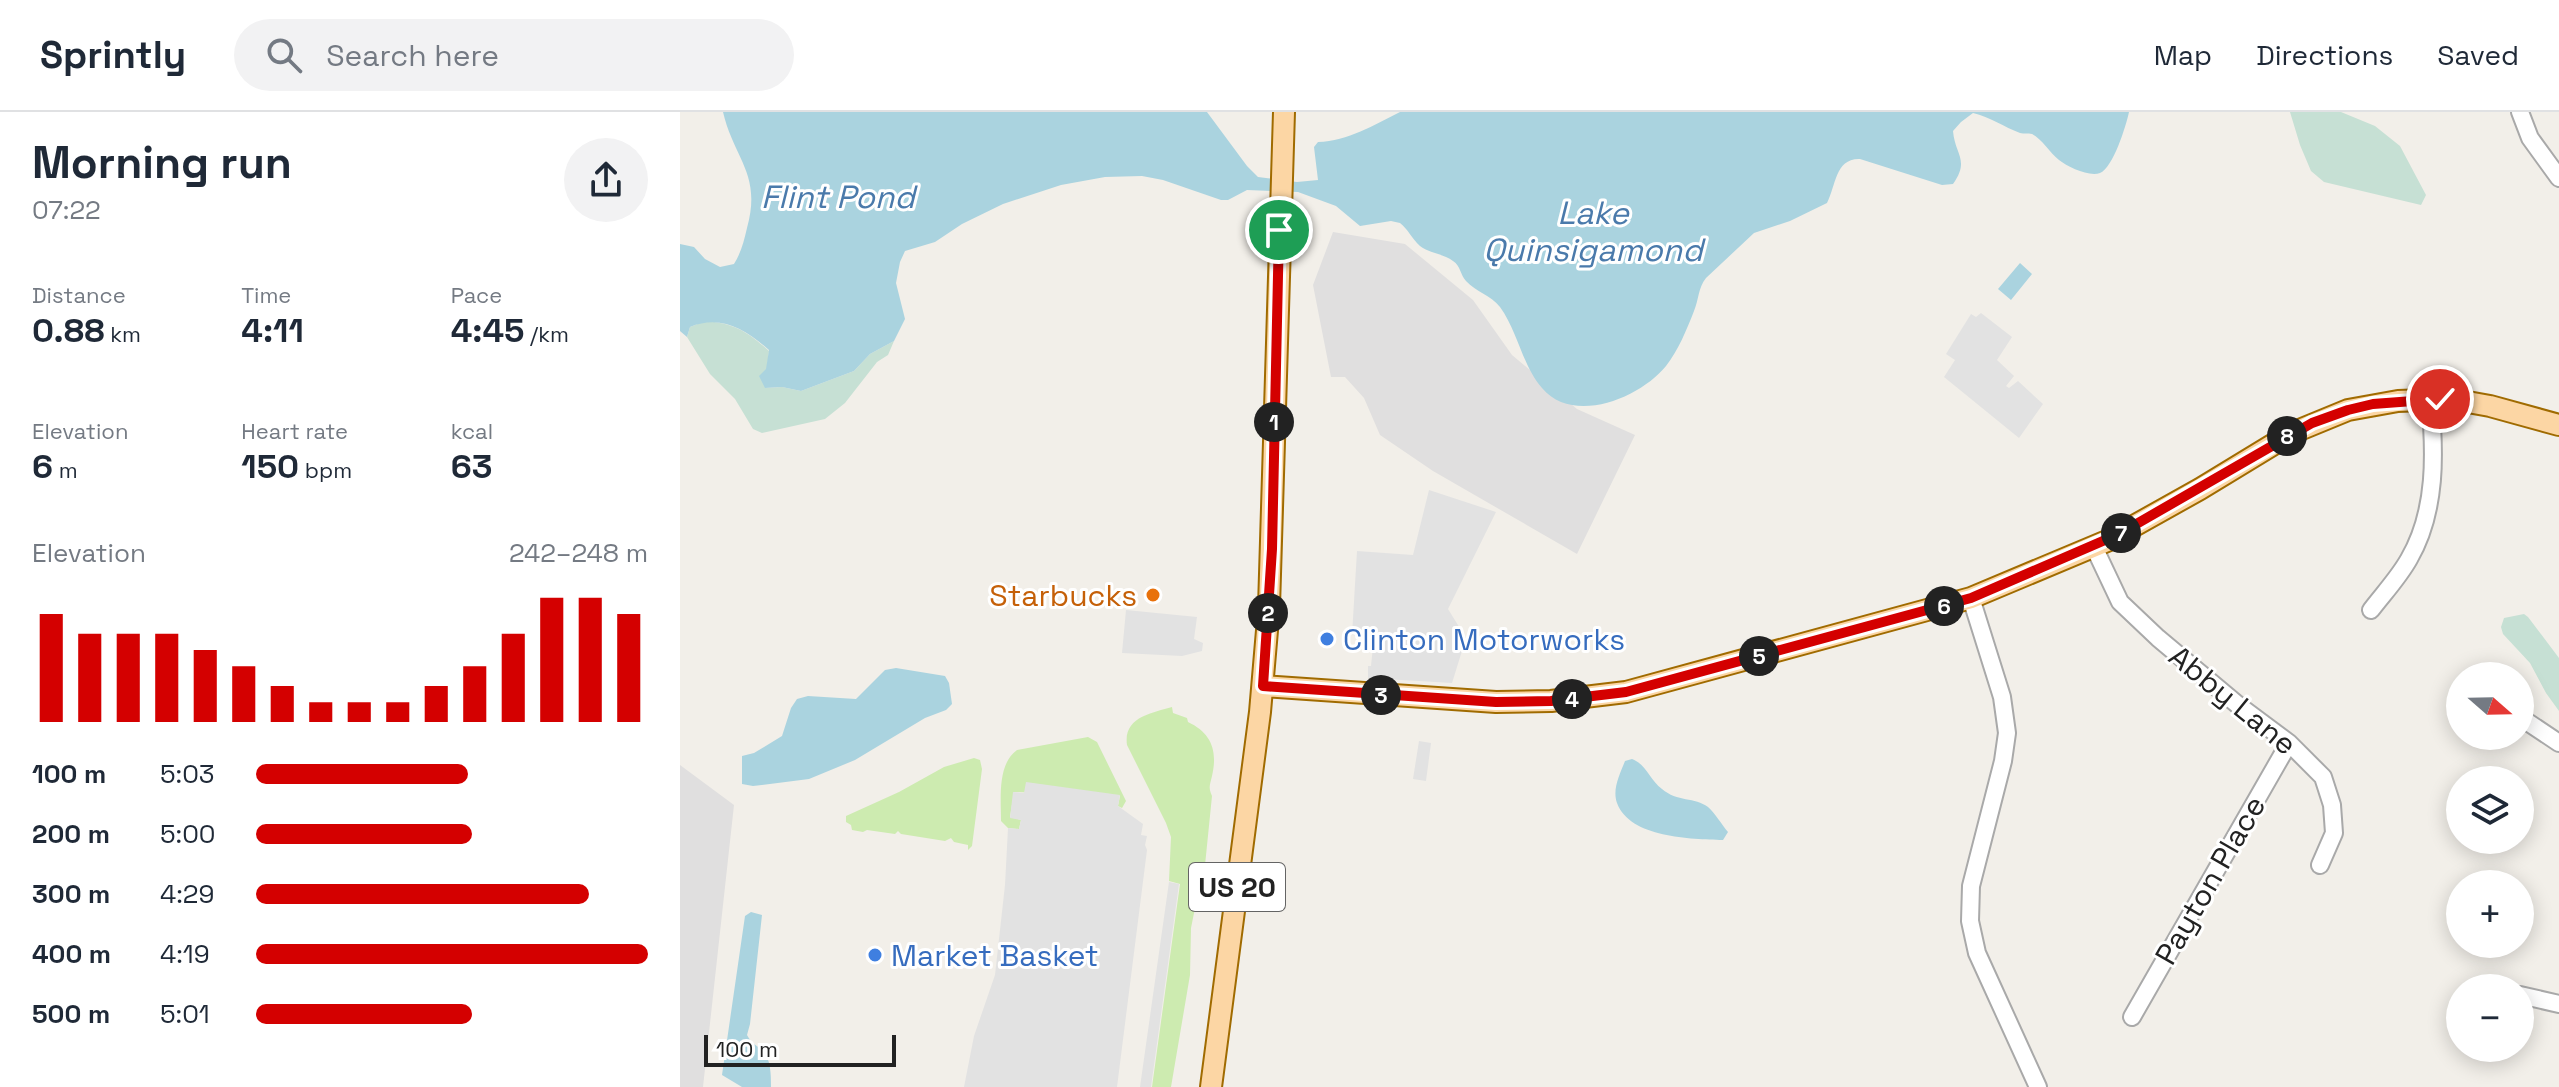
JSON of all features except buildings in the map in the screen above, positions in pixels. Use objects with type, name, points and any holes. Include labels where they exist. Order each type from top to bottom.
[{"type":"main road","name":"US 20","points":[[1211,1087],[1263,686],[1272,549],[1284,112]]},
{"type":"main road","points":[[1263,686],[1473,702],[1530,702],[1636,689],[1971,598],[2094,547],[2312,423],[2362,406],[2430,399],[2476,403],[2556,419]]},
{"type":"street","points":[[2520,112],[2530,138],[2558,175]]},
{"type":"street","points":[[2371,610],[2409,559],[2421,532],[2430,498],[2434,448],[2430,399]]},
{"type":"street","name":"Abby Lane","points":[[2094,547],[2120,602],[2164,644],[2289,743],[2323,777],[2332,805],[2334,833],[2320,865]]},
{"type":"street","points":[[1971,598],[2002,697],[2007,733],[2003,761],[1971,886],[1970,921],[1977,953],[2038,1087]]},
{"type":"street","points":[[2534,726],[2559,743]]},
{"type":"street","name":"Payton Place","points":[[2132,1017],[2289,743]]},
{"type":"street","points":[[2534,998],[2559,1004]]},
{"type":"shaded area","points":[[1333,232],[1405,244],[1473,300],[1512,355],[1577,409],[1635,435],[1577,554],[1433,471],[1380,435],[1364,398],[1345,377],[1331,377],[1313,285]]},
{"type":"shaded area","points":[[1981,313],[2012,337],[1997,360],[2014,376],[2006,386],[2009,388],[2018,381],[2043,404],[2019,438],[1944,377],[1955,360],[1946,354],[1971,314],[1976,317]]},
{"type":"shaded area","points":[[1429,490],[1496,512],[1448,609],[1466,638],[1452,683],[1368,678],[1374,637],[1352,635],[1357,551],[1413,555]]},
{"type":"shaded area","points":[[1126,610],[1197,617],[1194,639],[1203,643],[1202,651],[1182,656],[1122,653]]},
{"type":"shaded area","points":[[1419,741],[1431,743],[1426,781],[1413,779]]},
{"type":"shaded area","points":[[680,765],[734,805],[703,1087],[680,1087]]},
{"type":"shaded area","points":[[1026,782],[1120,795],[1118,806],[1143,824],[1141,835],[1147,836],[1117,1087],[964,1087],[974,1036],[995,975],[1008,828],[1019,829],[1021,820],[1010,818],[1013,792],[1024,793]]},
{"type":"shaded area","points":[[1169,882],[1179,884],[1151,1087],[1140,1087]]},
{"type":"green space","points":[[2290,112],[2341,112],[2375,126],[2400,146],[2426,195],[2421,205],[2324,182],[2311,171]]},
{"type":"green space","points":[[705,321],[740,330],[769,351],[765,388],[782,387],[801,391],[854,371],[870,354],[894,341],[888,355],[877,362],[845,403],[825,419],[762,433],[753,429],[735,399],[710,374],[687,337],[690,327]]},
{"type":"green space","points":[[2524,614],[2559,658],[2559,711],[2534,670],[2534,662],[2529,662],[2503,634],[2501,627],[2504,618]]},
{"type":"green space","points":[[1172,707],[1173,713],[1187,718],[1207,737],[1213,750],[1214,767],[1203,885],[1198,893],[1191,928],[1190,975],[1171,1087],[1152,1087],[1180,884],[1169,881],[1171,837],[1127,745],[1127,736],[1134,722],[1140,718]]},
{"type":"green space","points":[[1088,737],[1097,742],[1126,801],[1122,808],[1118,806],[1120,796],[1014,792],[1010,817],[1021,820],[1019,829],[1008,828],[1001,821],[1001,793],[1003,773],[1011,756],[1017,750]]},
{"type":"green space","points":[[974,758],[980,760],[982,769],[972,846],[968,850],[968,845],[954,842],[951,838],[945,841],[898,831],[895,834],[863,832],[852,830],[846,822],[846,816],[944,767]]},
{"type":"water","points":[[723,112],[1207,112],[1258,177],[1297,182],[1318,180],[1314,147],[1318,142],[1350,135],[1400,112],[2129,112],[2110,163],[2105,170],[2095,174],[2063,163],[2032,134],[2020,133],[1973,113],[1953,131],[1961,163],[1953,184],[1942,185],[1860,159],[1846,163],[1838,174],[1827,203],[1790,221],[1754,233],[1706,278],[1678,347],[1655,377],[1624,397],[1589,406],[1571,405],[1555,399],[1542,388],[1500,307],[1466,281],[1456,263],[1420,246],[1400,223],[1391,221],[1360,226],[1336,206],[1298,192],[1247,190],[1228,200],[1221,200],[1142,176],[1105,177],[1061,185],[1003,204],[962,224],[935,242],[905,251],[896,283],[905,319],[894,341],[870,354],[854,371],[801,391],[782,387],[765,388],[759,376],[766,369],[769,350],[751,336],[732,326],[712,322],[690,327],[687,337],[680,331],[680,244],[694,247],[705,259],[720,267],[734,264],[739,256],[751,209],[749,180]]},
{"type":"water","points":[[2020,263],[2032,274],[2011,300],[1998,289]]},
{"type":"water","points":[[896,668],[945,676],[952,704],[855,760],[809,779],[753,786],[742,784],[742,756],[754,753],[782,736],[797,699],[808,696],[856,699],[885,670]]},
{"type":"water","points":[[1632,759],[1668,793],[1708,807],[1728,832],[1723,840],[1663,834],[1648,830],[1624,815],[1617,803],[1616,787],[1625,761]]},
{"type":"water","points":[[751,912],[762,915],[747,1035],[767,1057],[771,1087],[742,1087],[722,1075],[745,916]]},
{"type":"place","name":"Starbucks","points":[[1153,595]]},
{"type":"place","name":"Clinton Motorworks","points":[[1327,639]]},
{"type":"place","name":"Market Basket","points":[[875,955]]},
{"type":"route","points":[[1279,230],[1274,492],[1263,686],[1473,702],[1551,701],[1626,692],[1971,598],[2119,534],[2312,423],[2373,404],[2440,399]]},
{"type":"water label","name":"Flint Pond","points":[[838,197]]},
{"type":"water label","name":"Lake Quinsigamond","points":[[1593,232]]}]
